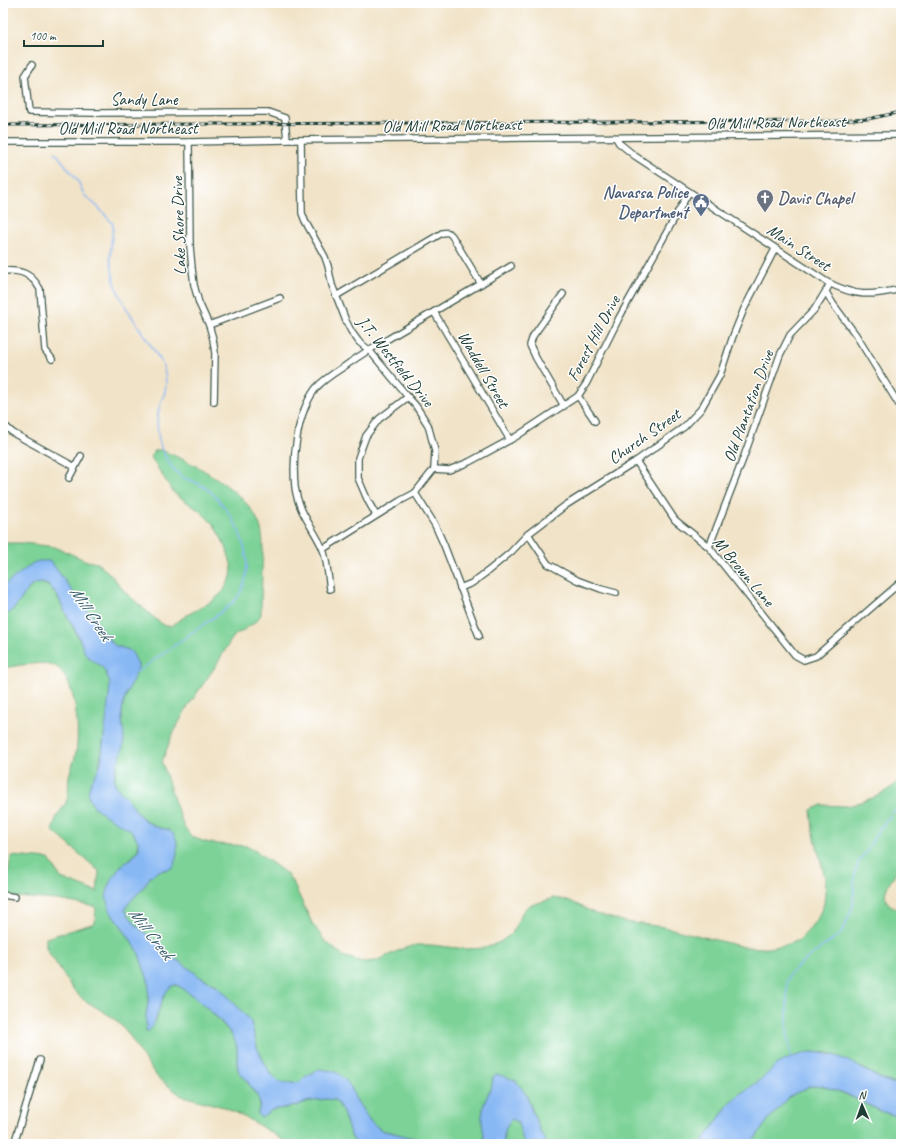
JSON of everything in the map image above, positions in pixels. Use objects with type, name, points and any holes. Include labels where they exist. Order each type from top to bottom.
[{"type":"street","name":"Sandy Lane","points":[[32,65],[25,76],[29,112],[268,112],[285,118],[287,140]]},
{"type":"street","name":"Old Mill Road Northeast","points":[[3,142],[189,142],[901,135]]},
{"type":"street","name":"Main Street","points":[[616,138],[617,142],[624,148],[830,284],[853,293],[866,294],[878,294],[901,289]]},
{"type":"street","name":"J.T. Westfield Drive","points":[[301,140],[302,213],[305,222],[316,239],[328,266],[332,285],[351,331],[416,406],[428,425],[435,451],[434,469]]},
{"type":"street","name":"Lake Shore Drive","points":[[189,142],[190,246],[192,268],[194,285],[199,303],[209,325],[213,339],[215,353],[214,402]]},
{"type":"street","name":"Forest Hill Drive","points":[[434,469],[449,470],[469,462],[510,440],[578,396],[619,318],[689,192]]},
{"type":"street","points":[[336,296],[435,237],[446,232],[451,233],[481,284]]},
{"type":"street","name":"Church Street","points":[[460,588],[472,583],[488,571],[511,552],[528,534],[566,504],[636,461],[684,427],[701,409],[720,375],[732,336],[744,309],[775,249]]},
{"type":"street","points":[[330,589],[323,549],[306,520],[297,498],[294,472],[296,441],[304,410],[309,398],[325,379],[369,350],[511,266]]},
{"type":"street","points":[[3,271],[24,272],[35,281],[40,289],[45,350],[52,359]]},
{"type":"street","name":"Old Plantation Drive","points":[[709,547],[743,459],[780,354],[790,335],[814,310],[830,284]]},
{"type":"street","points":[[826,292],[856,335],[901,408]]},
{"type":"street","points":[[563,294],[533,336],[530,345],[564,406]]},
{"type":"street","points":[[209,325],[280,298]]},
{"type":"street","name":"Waddell Street","points":[[434,312],[510,440]]},
{"type":"street","points":[[578,396],[595,420]]},
{"type":"street","points":[[376,515],[358,478],[358,458],[366,436],[379,419],[408,397]]},
{"type":"street","points":[[3,424],[13,432],[75,467]]},
{"type":"street","points":[[69,478],[81,456]]},
{"type":"street","name":"M Brown Lane","points":[[636,461],[675,520],[709,547],[795,655],[804,660],[816,656],[901,582]]},
{"type":"street","points":[[323,549],[376,515],[415,493],[434,469]]},
{"type":"street","points":[[415,493],[435,525],[444,545],[479,636]]},
{"type":"street","points":[[528,534],[548,564],[577,580],[601,589],[616,592]]},
{"type":"street","points":[[3,895],[15,897]]},
{"type":"street","points":[[14,1144],[40,1060]]},
{"type":"green space","points":[[160,450],[204,470],[234,491],[246,503],[255,516],[261,529],[263,539],[261,615],[254,623],[236,634],[231,640],[215,667],[186,709],[171,738],[162,762],[184,827],[192,837],[205,842],[247,846],[252,848],[288,875],[312,923],[325,941],[343,956],[363,962],[376,961],[402,949],[416,945],[466,949],[485,948],[500,942],[510,935],[523,911],[528,906],[554,898],[570,901],[596,914],[626,922],[664,927],[744,947],[767,948],[786,945],[799,940],[817,919],[824,904],[826,882],[813,830],[811,810],[822,805],[852,805],[875,797],[894,786],[901,778],[901,862],[885,894],[888,903],[901,910],[901,1084],[885,1081],[830,1053],[810,1052],[777,1064],[763,1078],[741,1093],[729,1104],[701,1144],[547,1144],[540,1131],[527,1096],[493,1077],[491,1088],[484,1104],[482,1116],[484,1137],[483,1144],[449,1144],[442,1142],[430,1142],[381,1130],[370,1121],[355,1098],[351,1087],[306,1076],[300,1082],[284,1083],[278,1081],[270,1073],[257,1047],[251,1022],[218,986],[200,977],[166,953],[153,939],[138,927],[125,910],[128,904],[151,876],[159,871],[173,868],[177,848],[174,835],[169,830],[156,827],[141,817],[127,798],[119,792],[115,784],[118,760],[123,749],[122,709],[126,696],[129,650],[116,646],[110,641],[92,615],[83,606],[49,561],[3,586],[3,543],[23,543],[55,547],[87,561],[97,563],[110,574],[126,593],[159,622],[166,626],[171,626],[187,615],[211,602],[223,592],[231,577],[232,567],[226,547],[214,525],[201,512],[174,493],[151,456],[154,451]]},
{"type":"green space","points":[[39,583],[49,587],[56,594],[88,657],[103,667],[109,680],[110,686],[107,719],[99,767],[101,812],[131,830],[138,842],[138,849],[134,856],[120,867],[111,913],[138,951],[149,983],[146,1016],[156,1022],[162,1000],[167,990],[174,985],[179,986],[206,1008],[224,1026],[235,1040],[237,1047],[238,1069],[258,1098],[260,1103],[258,1114],[267,1114],[271,1110],[296,1106],[306,1102],[325,1099],[335,1100],[342,1111],[350,1133],[356,1144],[289,1144],[252,1121],[224,1107],[182,1096],[158,1078],[128,1033],[114,1018],[84,1000],[74,991],[46,948],[46,938],[95,923],[96,907],[58,900],[5,895],[11,856],[49,859],[61,878],[97,892],[99,871],[52,830],[57,816],[67,800],[69,776],[77,742],[77,718],[68,681],[62,672],[50,664],[30,664],[3,668],[3,617],[15,607],[28,589]]},
{"type":"green space","points":[[812,1086],[840,1092],[883,1112],[901,1117],[901,1144],[751,1144],[777,1109],[793,1095]]},
{"type":"green space","points":[[512,1119],[518,1123],[524,1144],[503,1144],[506,1127]]},
{"type":"water","points":[[39,561],[49,561],[52,563],[110,641],[116,646],[129,650],[133,654],[138,665],[123,705],[122,716],[124,743],[115,770],[114,779],[118,790],[128,799],[143,819],[156,827],[168,830],[173,834],[176,838],[177,848],[173,868],[159,871],[151,876],[128,904],[125,910],[129,916],[138,927],[153,939],[166,953],[200,977],[218,986],[237,1006],[251,1022],[257,1047],[270,1073],[278,1081],[284,1083],[300,1082],[306,1076],[321,1069],[333,1071],[339,1074],[347,1082],[351,1087],[355,1098],[370,1121],[381,1130],[430,1142],[442,1142],[449,1144],[356,1144],[350,1133],[342,1111],[335,1100],[325,1099],[271,1110],[261,1118],[258,1114],[260,1104],[257,1095],[247,1080],[239,1072],[237,1047],[229,1031],[212,1012],[177,985],[172,986],[168,990],[164,996],[152,1026],[149,1031],[146,1031],[149,983],[138,951],[111,913],[106,897],[110,882],[120,867],[136,854],[139,848],[139,843],[131,830],[109,818],[94,806],[88,792],[101,760],[110,686],[108,678],[101,666],[85,653],[77,633],[60,600],[50,586],[40,583],[32,586],[26,591],[15,607],[3,617],[3,586],[33,563]]},
{"type":"water","points":[[810,1052],[837,1056],[853,1063],[880,1079],[901,1084],[901,1117],[883,1112],[844,1093],[822,1086],[812,1086],[790,1096],[768,1120],[751,1144],[701,1144],[729,1104],[741,1093],[763,1078],[777,1064],[792,1057]]},
{"type":"water","points":[[496,1074],[515,1080],[523,1090],[527,1096],[540,1131],[547,1144],[524,1144],[518,1123],[512,1119],[506,1127],[503,1144],[483,1144],[484,1137],[482,1116],[493,1077]]},
{"type":"waterway","points":[[55,152],[78,181],[84,195],[98,207],[113,224],[110,259],[118,292],[127,309],[161,361],[165,372],[166,387],[158,411],[157,425],[163,452],[170,464],[179,474],[207,489],[222,504],[237,527],[246,554],[247,567],[245,580],[240,593],[233,602],[154,660],[137,672],[136,671]]},
{"type":"waterway","points":[[791,1057],[787,1031],[787,981],[789,975],[810,956],[842,933],[853,906],[855,872],[859,861],[867,851],[877,832],[894,811],[901,805]]},
{"type":"railway","points":[[3,125],[837,121],[868,119],[901,112]]},
{"type":"place","name":"Davis Chapel","points":[[765,213]]},
{"type":"place","name":"Navassa Police Department","points":[[701,217]]},
{"type":"water label","name":"Mill Creek","points":[[91,613]]},
{"type":"water label","name":"Mill Creek","points":[[151,933]]}]
